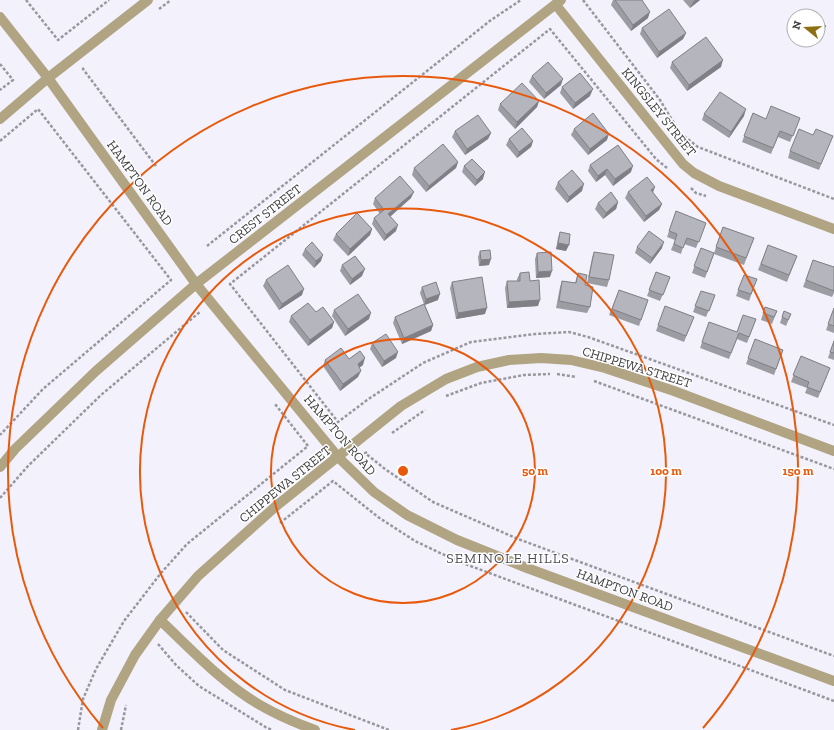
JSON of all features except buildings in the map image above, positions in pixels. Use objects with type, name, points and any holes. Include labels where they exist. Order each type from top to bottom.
[{"type":"street","points":[[0,119],[48,78],[148,0]]},
{"type":"street","name":"KINGSLEY STREET","points":[[559,2],[683,164],[694,173],[720,186],[834,228]]},
{"type":"street","name":"CREST STREET","points":[[0,467],[15,449],[96,371],[196,284],[559,2]]},
{"type":"street","name":"HAMPTON ROAD","points":[[0,17],[48,78],[196,284],[338,457],[374,492],[406,515],[457,540],[527,568],[834,681]]},
{"type":"street","name":"CHIPPEWA STREET","points":[[102,730],[111,700],[135,655],[160,620],[198,576],[275,507],[401,406],[446,379],[477,367],[509,360],[541,358],[571,360],[605,368],[674,391],[834,451]]},
{"type":"street","points":[[160,620],[223,678],[258,704],[294,722],[315,730]]},
{"type":"path","points":[[26,0],[58,40],[109,0]]},
{"type":"path","points":[[158,10],[171,0]]},
{"type":"path","points":[[207,246],[491,20],[521,0]]},
{"type":"path","points":[[583,0],[660,100],[680,133],[698,147],[834,199]]},
{"type":"path","points":[[550,29],[230,284],[338,422],[367,400],[423,363],[471,342],[535,334],[569,332],[588,337],[834,425]]},
{"type":"path","points":[[0,64],[12,80],[0,90]]},
{"type":"path","points":[[89,64],[83,69],[156,166]]},
{"type":"path","points":[[0,141],[38,109],[171,280],[43,389],[0,435]]},
{"type":"path","points":[[0,498],[28,466],[101,395],[200,310],[205,316]]},
{"type":"path","points":[[441,398],[481,383],[524,375],[551,374],[578,377]]},
{"type":"path","points":[[592,381],[834,469]]},
{"type":"path","points":[[78,730],[83,699],[96,669],[124,621],[161,573],[187,544],[308,446],[274,403]]},
{"type":"path","points":[[388,436],[429,407]]},
{"type":"path","points":[[371,449],[365,453],[385,469],[433,502],[518,539],[834,656]]},
{"type":"path","points":[[277,525],[333,481],[378,517],[414,541],[457,561],[834,701]]},
{"type":"path","points":[[187,610],[186,612],[223,650],[285,690],[388,730]]},
{"type":"path","points":[[158,644],[176,665],[200,686],[267,728],[273,730]]},
{"type":"district","name":"SEMINOLE HILLS","points":[[508,558]]}]
